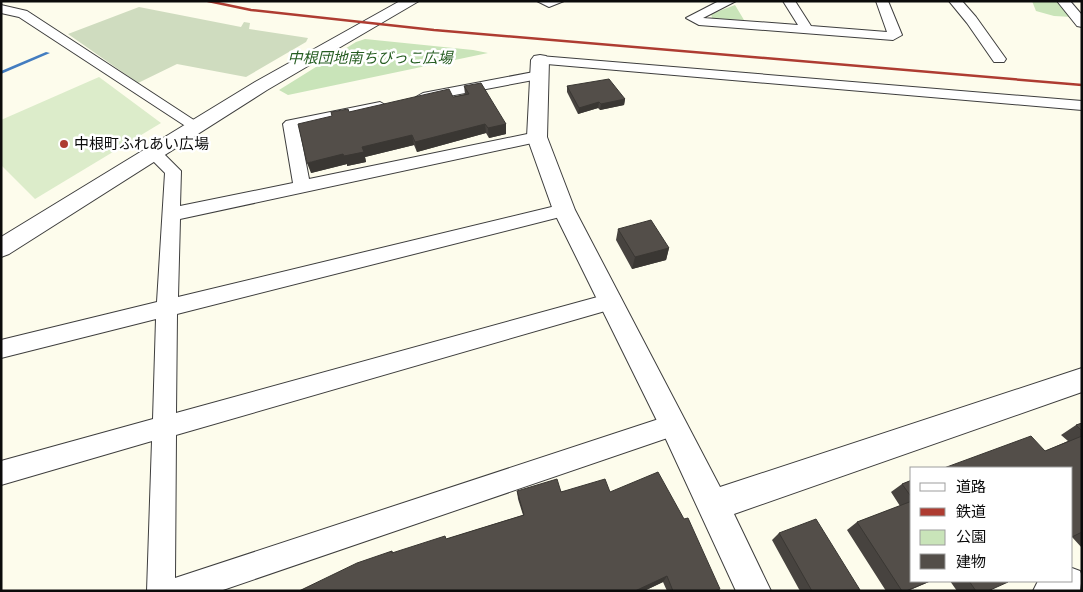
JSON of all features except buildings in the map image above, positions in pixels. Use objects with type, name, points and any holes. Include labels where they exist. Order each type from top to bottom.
[{"type":"street","points":[[1,248],[261,86],[412,1]]},
{"type":"street","points":[[543,1],[558,1]]},
{"type":"street","points":[[730,1],[692,18],[699,21],[893,36],[895,35],[882,1]]},
{"type":"street","points":[[789,1],[807,30]]},
{"type":"street","points":[[956,1],[972,20],[999,59]]},
{"type":"street","points":[[1063,1],[1082,23]]},
{"type":"street","points":[[1,9],[13,10],[23,14],[195,126]]},
{"type":"street","points":[[539,67],[538,137],[564,210],[612,301],[714,505],[754,591]]},
{"type":"street","points":[[302,187],[291,124],[401,102],[539,67],[1082,106]]},
{"type":"street","points":[[172,214],[538,137]]},
{"type":"street","points":[[154,154],[173,171],[167,309],[166,428],[161,591]]},
{"type":"street","points":[[1,349],[564,210]]},
{"type":"street","points":[[1,473],[612,301]]},
{"type":"street","points":[[714,505],[1082,380]]},
{"type":"street","points":[[178,591],[674,425]]},
{"type":"street","points":[[1047,591],[1067,582]]},
{"type":"green space","points":[[1032,1],[1060,1],[1072,17],[1054,16],[1036,11]]},
{"type":"green space","points":[[735,5],[744,20],[712,18],[711,14]]},
{"type":"green space","points":[[139,7],[241,27],[244,22],[250,23],[249,29],[308,38],[306,42],[246,77],[177,64],[138,83],[68,34]]},
{"type":"green space","name":"中根団地南ちびっこ広場","points":[[365,39],[488,53],[288,95],[279,90],[356,42]]},
{"type":"green space","name":"中根町ふれあい広場","points":[[99,77],[161,123],[35,199],[1,165],[1,120]]},
{"type":"waterway","points":[[1,73],[48,53]]},
{"type":"railway","points":[[208,1],[251,10],[434,30],[1082,85]]},
{"type":"place","name":"中根町ふれあい広場","points":[[64,144]]}]
